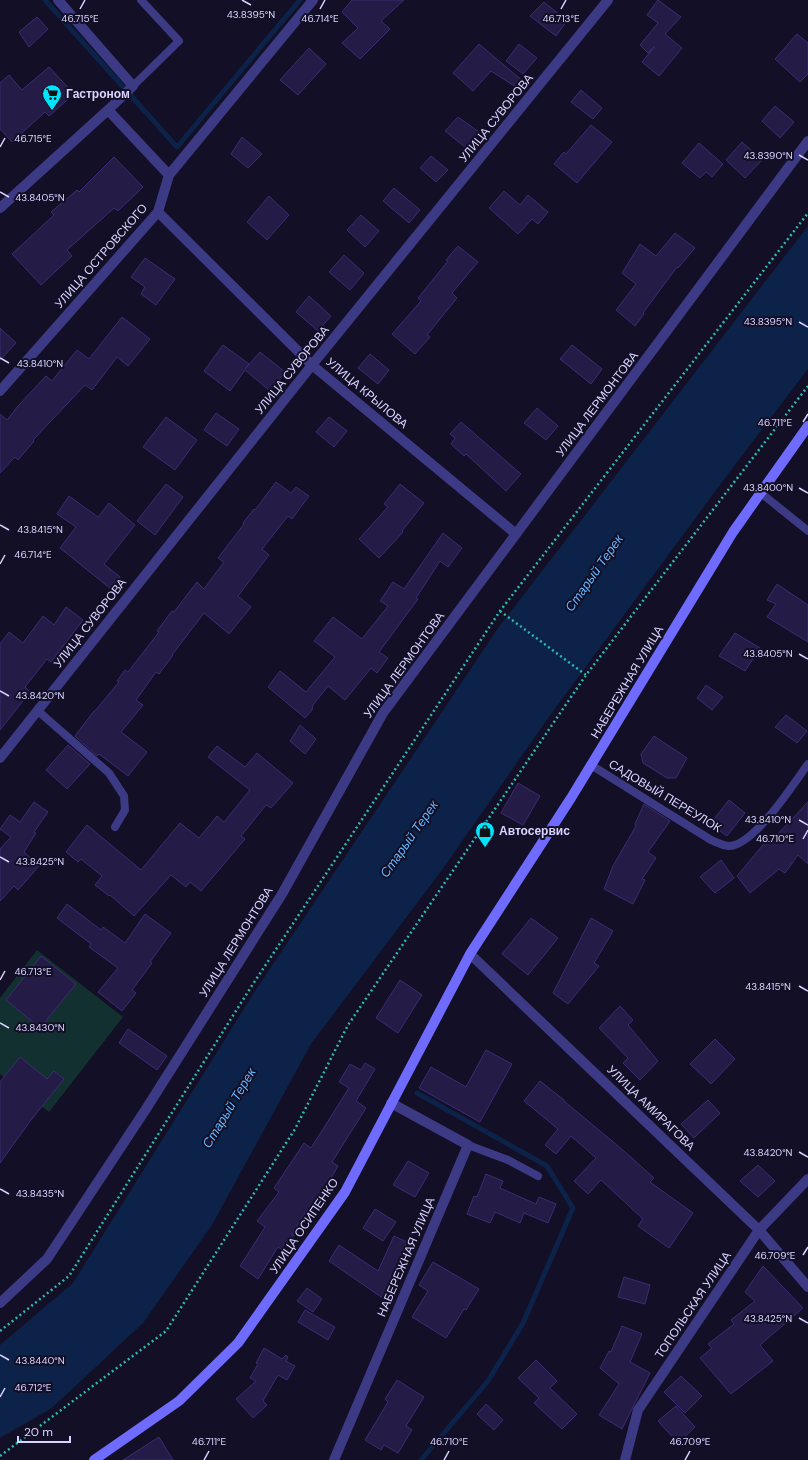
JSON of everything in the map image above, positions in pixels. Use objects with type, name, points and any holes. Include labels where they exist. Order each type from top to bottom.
[{"type":"main road","name":"НАБЕРЕЖНАЯ УЛИЦА","points":[[470,954],[591,765],[733,532],[808,426]]},
{"type":"main road","name":"УЛИЦА ОСИПЕНКО","points":[[94,1460],[179,1401],[238,1343],[345,1192],[470,954]]},
{"type":"street","points":[[0,208],[133,86],[58,0]]},
{"type":"street","name":"УЛИЦА ОСТРОВСКОГО","points":[[0,391],[158,212],[169,175],[313,0]]},
{"type":"street","name":"УЛИЦА СУВОРОВА","points":[[0,758],[312,365],[608,0]]},
{"type":"street","points":[[108,110],[169,175]]},
{"type":"street","name":"УЛИЦА ЛЕРМОНТОВА","points":[[0,1303],[47,1259],[146,1109],[282,894],[382,713],[808,141]]},
{"type":"street","name":"УЛИЦА КРЫЛОВА","points":[[158,212],[312,365],[516,534]]},
{"type":"street","name":"УЛИЦА АМИРАГОВА","points":[[470,954],[759,1230],[808,1287]]},
{"type":"street","points":[[392,1103],[468,1145]]},
{"type":"street","name":"НАБЕРЕЖНАЯ УЛИЦА","points":[[334,1460],[468,1145]]},
{"type":"street","name":"ТОПОЛЬСКАЯ УЛИЦА","points":[[625,1460],[638,1410],[759,1230],[808,1179]]},
{"type":"lane","points":[[133,86],[179,41],[141,0]]},
{"type":"lane","points":[[761,493],[808,531]]},
{"type":"lane","points":[[38,711],[109,773],[124,796],[125,810],[115,827]]},
{"type":"lane","name":"САДОВЫЙ ПЕРЕУЛОК","points":[[591,765],[711,840],[729,846],[744,842],[755,832],[779,804],[808,764]]},
{"type":"lane","points":[[468,1145],[508,1160],[538,1176]]},
{"type":"path","points":[[0,1331],[69,1276],[250,987],[500,611],[808,213]]},
{"type":"path","points":[[0,1456],[166,1331],[295,1129],[348,1025],[586,675],[808,386]]},
{"type":"path","points":[[500,611],[586,675]]},
{"type":"green space","points":[[37,950],[123,1017],[49,1112],[0,1074],[0,998]]},
{"type":"water","name":"Старый Терек","points":[[808,226],[808,369],[728,474],[551,714],[442,870],[311,1044],[212,1225],[143,1323],[52,1408],[0,1438],[0,1345],[73,1283],[255,991],[498,628]]},
{"type":"building","points":[[352,0],[404,0],[381,21],[390,29],[360,59],[342,43],[358,28],[342,12]]},
{"type":"building","points":[[658,0],[681,17],[665,34],[682,48],[659,76],[642,62],[655,46],[648,53],[640,45],[658,23],[647,15]]},
{"type":"building","points":[[544,2],[567,21],[556,36],[530,16]]},
{"type":"building","points":[[37,17],[48,29],[29,47],[19,32]]},
{"type":"building","points":[[797,34],[808,43],[808,74],[800,82],[775,59]]},
{"type":"building","points":[[479,44],[524,82],[519,89],[491,71],[473,91],[453,73]]},
{"type":"building","points":[[519,44],[537,58],[523,74],[506,61]]},
{"type":"building","points":[[309,48],[326,64],[298,95],[280,80]]},
{"type":"building","points":[[49,67],[74,94],[49,116],[45,112],[12,142],[0,129],[0,83],[9,75],[22,90]]},
{"type":"building","points":[[581,90],[602,108],[593,119],[571,102]]},
{"type":"building","points":[[775,106],[794,122],[780,138],[762,121]]},
{"type":"building","points":[[458,117],[479,132],[466,148],[445,131]]},
{"type":"building","points":[[591,125],[612,142],[577,183],[554,164],[564,152],[566,154]]},
{"type":"building","points":[[242,137],[262,154],[248,168],[231,154]]},
{"type":"building","points":[[742,142],[762,160],[745,178],[726,160]]},
{"type":"building","points":[[699,143],[723,164],[712,177],[706,172],[700,178],[682,163]]},
{"type":"building","points":[[431,156],[448,170],[436,182],[420,168]]},
{"type":"building","points":[[114,157],[143,187],[118,211],[114,208],[67,250],[72,256],[41,285],[12,254],[54,215],[51,212],[77,190],[79,192]]},
{"type":"building","points":[[394,188],[420,210],[409,223],[383,201]]},
{"type":"building","points":[[504,191],[520,205],[528,195],[548,212],[538,224],[532,219],[518,234],[489,208]]},
{"type":"building","points":[[269,196],[289,215],[267,240],[247,222]]},
{"type":"building","points":[[361,215],[379,231],[365,247],[347,230]]},
{"type":"building","points":[[675,233],[695,248],[678,268],[677,267],[635,326],[616,310],[636,284],[622,273],[640,244],[656,256]]},
{"type":"building","points":[[458,246],[478,262],[452,293],[457,298],[427,335],[430,337],[415,354],[392,334],[421,301],[418,298],[448,261],[446,260]]},
{"type":"building","points":[[344,255],[364,273],[350,290],[329,272]]},
{"type":"building","points":[[145,258],[175,279],[156,305],[141,294],[145,287],[131,277]]},
{"type":"building","points":[[309,296],[331,316],[318,331],[296,312]]},
{"type":"building","points":[[122,317],[150,339],[128,366],[117,357],[92,390],[85,385],[33,440],[34,441],[18,460],[15,457],[0,473],[0,414],[7,420],[46,376],[52,381],[77,350],[89,359]]},
{"type":"building","points":[[0,328],[16,343],[0,360]]},
{"type":"building","points":[[223,345],[249,364],[245,369],[260,352],[285,372],[270,391],[245,370],[230,391],[204,371]]},
{"type":"building","points":[[572,345],[602,369],[591,384],[560,359]]},
{"type":"building","points":[[370,354],[389,370],[378,384],[358,368]]},
{"type":"building","points":[[537,408],[558,426],[546,440],[524,423]]},
{"type":"building","points":[[216,413],[239,429],[227,446],[204,430]]},
{"type":"building","points":[[166,417],[197,440],[175,470],[143,447]]},
{"type":"building","points":[[329,417],[347,431],[334,447],[316,432]]},
{"type":"building","points":[[461,422],[521,474],[506,491],[466,454],[464,456],[451,444],[455,438],[450,434]]},
{"type":"building","points":[[276,482],[291,493],[296,487],[309,496],[292,519],[288,516],[262,549],[269,555],[238,596],[251,607],[229,634],[204,613],[159,674],[156,672],[136,700],[143,705],[121,732],[147,752],[128,776],[99,754],[97,756],[75,736],[119,682],[117,681],[125,670],[128,672],[159,632],[157,631],[172,611],[174,612],[197,582],[204,589],[224,562],[218,558],[244,524],[243,523]]},
{"type":"building","points":[[166,484],[183,497],[155,535],[137,521]]},
{"type":"building","points":[[400,484],[424,503],[402,531],[403,532],[379,558],[359,539],[388,507],[384,504]]},
{"type":"building","points":[[69,496],[98,517],[109,503],[135,525],[104,564],[120,577],[111,589],[60,548],[76,527],[57,514]]},
{"type":"building","points":[[443,533],[462,548],[448,567],[440,561],[416,598],[418,599],[379,652],[388,658],[377,673],[371,668],[345,700],[328,686],[305,718],[268,687],[280,671],[306,692],[335,657],[314,641],[333,617],[362,639],[388,606],[380,601],[393,582],[404,589]]},
{"type":"building","points":[[777,584],[808,605],[808,642],[767,617],[776,604],[767,600]]},
{"type":"building","points":[[66,607],[83,620],[51,662],[47,659],[25,687],[30,692],[0,730],[0,644],[9,632],[23,643],[43,616],[54,625]]},
{"type":"building","points":[[735,633],[760,648],[745,671],[719,656]]},
{"type":"building","points":[[706,685],[723,697],[712,710],[697,698]]},
{"type":"building","points":[[786,715],[807,731],[797,743],[775,727]]},
{"type":"building","points":[[300,725],[316,739],[305,754],[290,741]]},
{"type":"building","points":[[654,736],[687,758],[676,778],[667,778],[643,763],[641,754]]},
{"type":"building","points":[[68,745],[90,764],[67,789],[46,770]]},
{"type":"building","points":[[217,746],[245,767],[257,753],[293,783],[271,808],[266,805],[241,836],[245,839],[201,891],[190,882],[186,887],[171,875],[134,916],[110,895],[109,896],[95,885],[102,876],[81,859],[78,862],[66,852],[87,825],[141,870],[180,823],[199,838],[217,816],[224,822],[250,790],[208,757]]},
{"type":"building","points":[[518,783],[540,796],[523,825],[501,813]]},
{"type":"building","points":[[729,800],[745,813],[727,836],[710,824]]},
{"type":"building","points":[[34,802],[48,812],[34,832],[36,833],[24,852],[39,866],[18,890],[14,886],[0,901],[0,849],[11,837],[0,829],[10,815],[20,822]]},
{"type":"building","points":[[808,802],[808,864],[798,855],[785,873],[779,869],[750,893],[737,876],[768,839],[771,841]]},
{"type":"building","points":[[644,804],[670,821],[648,852],[656,858],[642,879],[645,880],[633,904],[604,889],[613,866],[636,826],[635,824]]},
{"type":"building","points":[[721,860],[734,878],[715,893],[700,877]]},
{"type":"building","points":[[67,904],[101,930],[103,927],[125,943],[145,914],[171,933],[150,962],[152,963],[132,990],[136,993],[122,1011],[98,992],[118,968],[89,947],[91,944],[57,918]]},
{"type":"building","points":[[531,918],[558,938],[528,975],[502,954]]},
{"type":"building","points":[[591,918],[613,931],[594,963],[599,966],[568,1004],[553,993]]},
{"type":"building","points":[[41,956],[76,984],[40,1028],[6,1000]]},
{"type":"building","points":[[400,980],[422,995],[398,1033],[376,1018]]},
{"type":"building","points":[[620,1006],[633,1020],[628,1025],[658,1061],[640,1080],[623,1063],[628,1058],[599,1028]]},
{"type":"building","points":[[128,1029],[167,1056],[157,1070],[119,1043]]},
{"type":"building","points":[[715,1039],[735,1059],[711,1084],[690,1064]]},
{"type":"building","points":[[486,1050],[512,1064],[480,1122],[419,1088],[431,1067],[466,1087]]},
{"type":"building","points":[[20,1057],[47,1079],[54,1071],[64,1079],[31,1120],[0,1163],[0,1082]]},
{"type":"building","points":[[365,1063],[375,1069],[356,1101],[366,1108],[332,1162],[338,1166],[311,1213],[307,1210],[292,1234],[294,1235],[281,1249],[278,1247],[258,1279],[240,1266],[265,1227],[257,1221],[279,1192],[274,1188],[304,1143],[311,1148],[349,1088],[339,1082],[350,1064],[361,1070]]},
{"type":"building","points":[[540,1081],[654,1178],[650,1182],[693,1213],[669,1248],[638,1226],[643,1219],[601,1180],[588,1194],[574,1181],[596,1158],[571,1136],[556,1154],[545,1145],[558,1129],[524,1101]]},
{"type":"building","points":[[708,1100],[720,1113],[694,1138],[681,1124]]},
{"type":"building","points":[[408,1161],[429,1173],[415,1197],[393,1185]]},
{"type":"building","points":[[758,1165],[775,1181],[758,1197],[740,1181]]},
{"type":"building","points":[[486,1174],[503,1181],[500,1188],[536,1204],[539,1197],[556,1204],[548,1223],[524,1213],[520,1223],[495,1212],[490,1223],[467,1214],[474,1196],[477,1197]]},
{"type":"building","points":[[375,1209],[396,1222],[383,1241],[363,1228]]},
{"type":"building","points":[[394,1236],[407,1242],[390,1280],[395,1283],[384,1299],[329,1261],[339,1245],[378,1271]]},
{"type":"building","points":[[433,1262],[479,1289],[466,1310],[464,1309],[446,1338],[412,1317],[428,1291],[419,1285]]},
{"type":"building","points":[[763,1266],[803,1308],[760,1345],[773,1361],[731,1394],[700,1358],[712,1348],[708,1344],[734,1324],[731,1320],[755,1301],[745,1292]]},
{"type":"building","points":[[624,1277],[650,1285],[645,1304],[618,1297]]},
{"type":"building","points":[[307,1288],[322,1299],[313,1312],[297,1301]]},
{"type":"building","points":[[305,1310],[335,1327],[328,1340],[298,1322]]},
{"type":"building","points":[[622,1326],[642,1334],[630,1362],[650,1373],[622,1429],[599,1415],[619,1384],[600,1368],[609,1351],[611,1352]]},
{"type":"building","points":[[264,1348],[282,1359],[286,1355],[288,1357],[286,1361],[295,1366],[287,1380],[278,1375],[263,1401],[267,1405],[253,1418],[236,1399],[256,1381],[250,1378],[258,1364],[256,1363]]},
{"type":"building","points":[[536,1360],[557,1381],[550,1388],[577,1414],[562,1429],[534,1403],[539,1398],[518,1378]]},
{"type":"building","points":[[681,1376],[702,1396],[685,1413],[664,1392]]},
{"type":"building","points":[[397,1380],[424,1397],[406,1426],[412,1430],[398,1453],[384,1445],[381,1450],[365,1440],[388,1402],[385,1399]]},
{"type":"building","points":[[486,1404],[503,1420],[494,1430],[477,1414]]},
{"type":"building","points":[[676,1406],[695,1427],[678,1443],[658,1421]]},
{"type":"building","points":[[159,1437],[173,1460],[123,1460]]},
{"type":"waterway","points":[[45,0],[177,147],[300,0]]},
{"type":"waterway","points":[[417,1093],[547,1166],[573,1208],[523,1323],[488,1381],[421,1460]]},
{"type":"place","name":"Гастроном","points":[[52,111]]},
{"type":"place","name":"Автосервис","points":[[485,848]]}]
